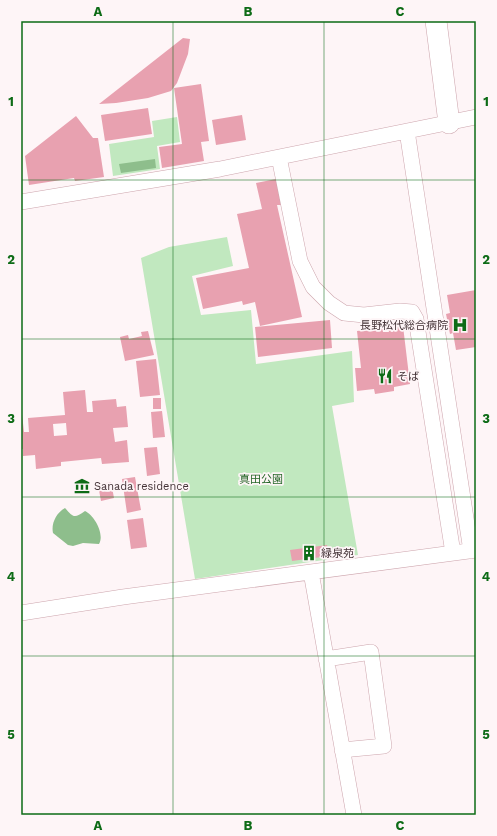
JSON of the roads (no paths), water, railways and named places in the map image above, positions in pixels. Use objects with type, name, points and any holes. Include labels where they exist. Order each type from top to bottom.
[{"type":"street","points":[[436,21],[449,123]]},
{"type":"street","points":[[21,202],[220,169],[476,117]]},
{"type":"street","points":[[21,613],[123,597],[474,550],[407,131]]},
{"type":"street","points":[[279,157],[300,261],[313,287],[329,304],[344,313],[364,315],[400,311],[412,312],[416,319],[454,553]]},
{"type":"street","points":[[311,572],[354,815]]},
{"type":"street","points":[[326,659],[371,652],[384,746],[342,750]]},
{"type":"place","name":"長野松代総合病院","points":[[460,325]]},
{"type":"place","name":"そば","points":[[385,376]]},
{"type":"place","name":"Sanada residence","points":[[82,486]]},
{"type":"place","name":"緑泉苑","points":[[309,553]]},
{"type":"park label","name":"真田公園","points":[[261,479]]}]
